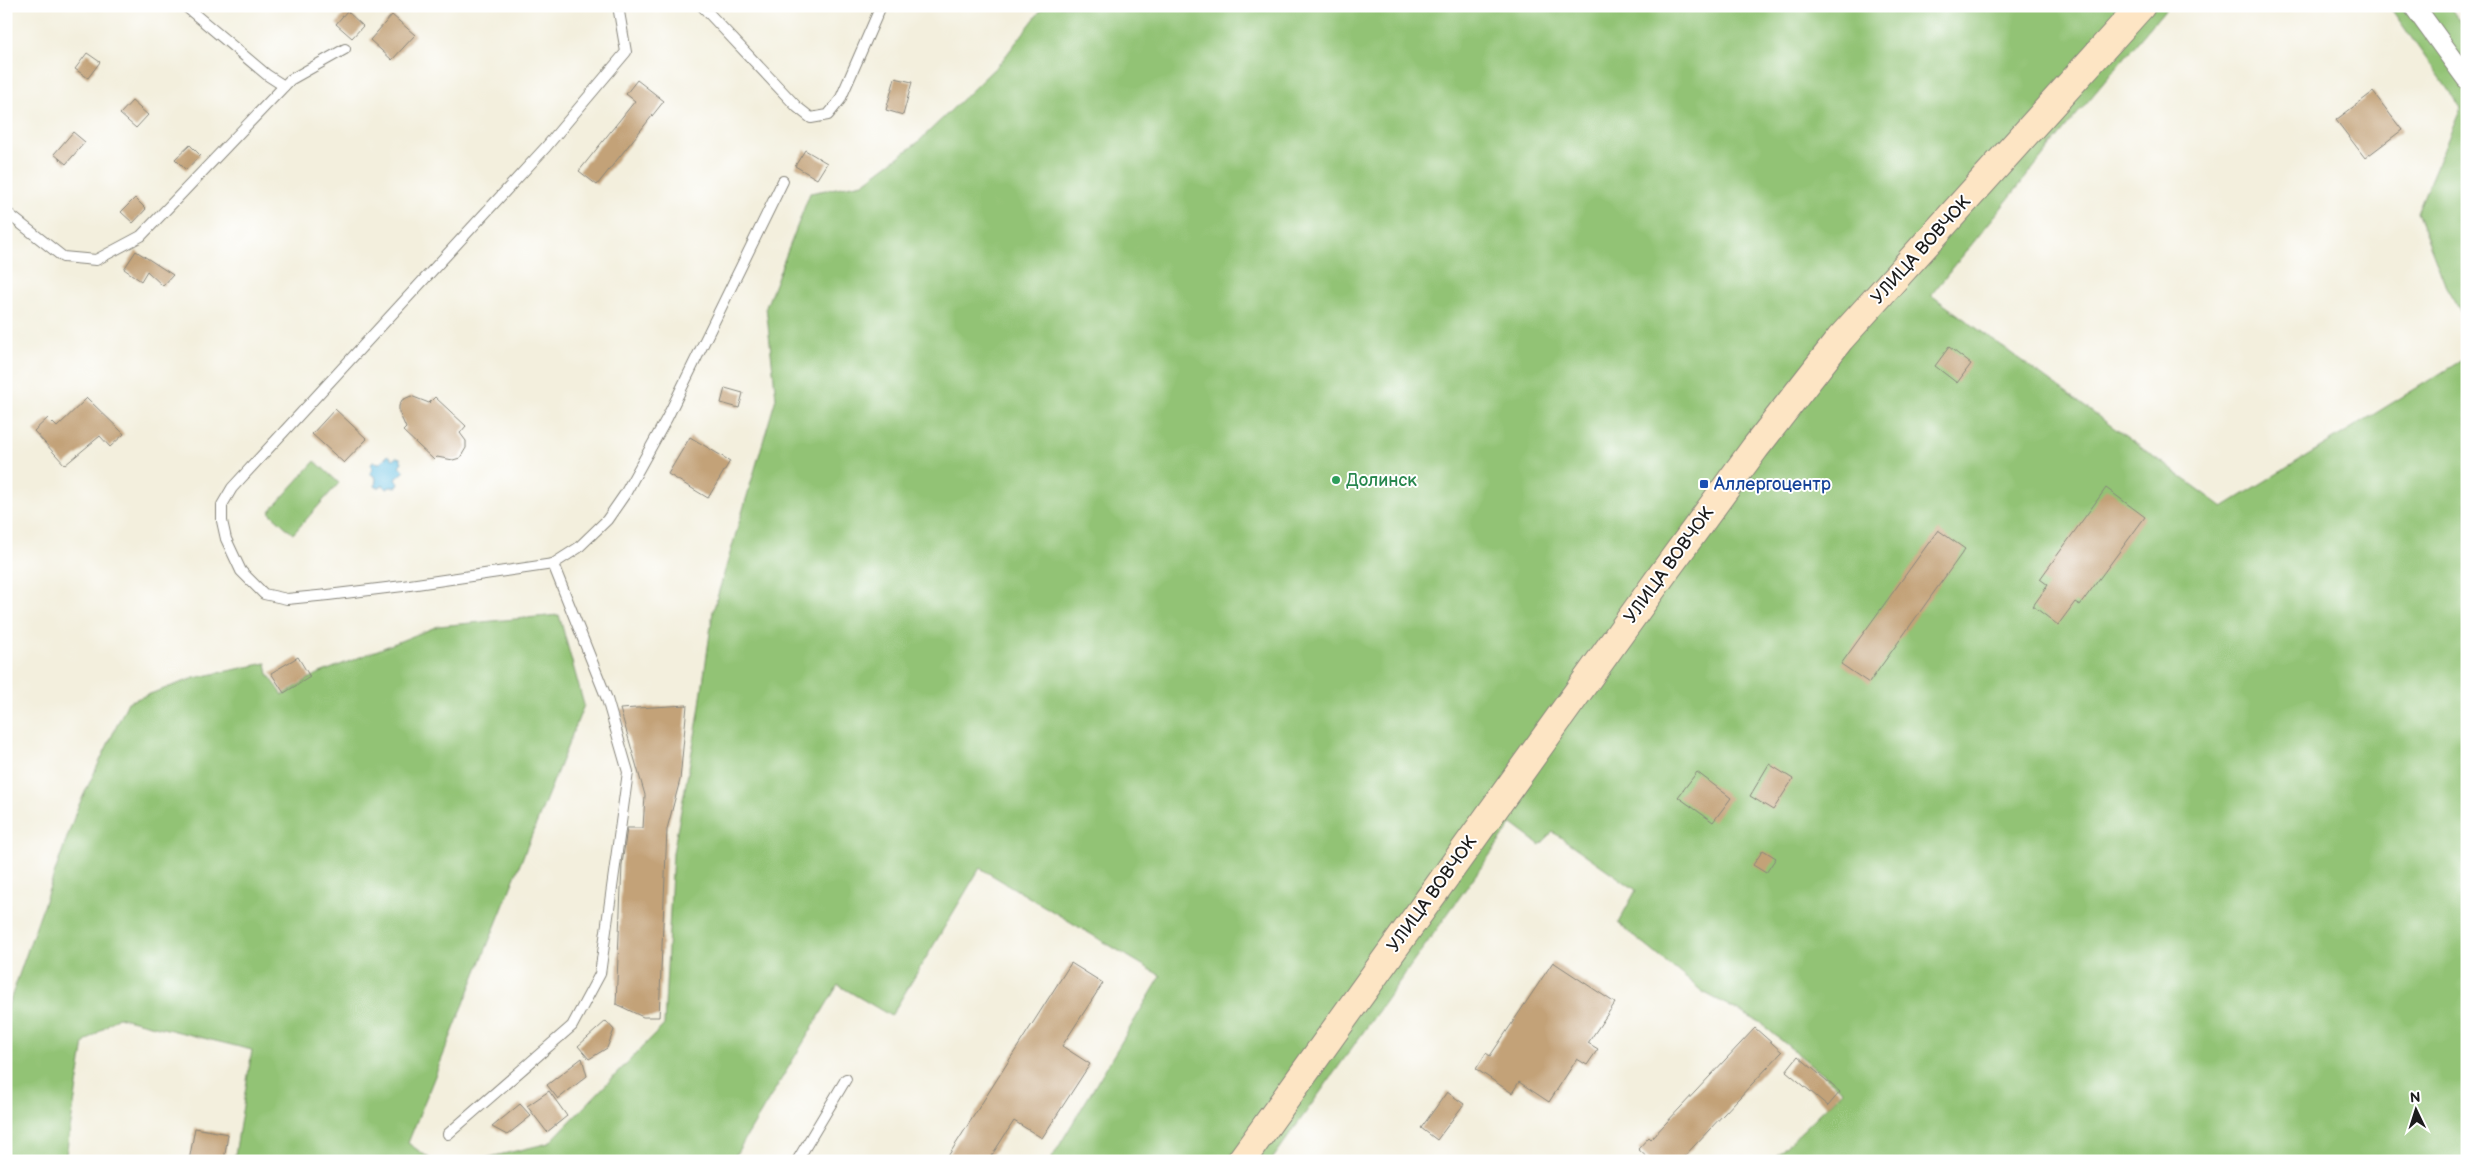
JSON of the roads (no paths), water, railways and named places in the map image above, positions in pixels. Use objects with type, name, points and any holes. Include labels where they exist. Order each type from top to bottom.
[{"type":"street","name":"УЛИЦА ВОВЧОК","points":[[1241,1161],[1662,575],[1801,386],[1840,339],[2141,6]]},
{"type":"street","points":[[2414,6],[2467,79]]},
{"type":"lane","points":[[185,6],[284,86]]},
{"type":"lane","points":[[618,6],[626,52],[546,147],[232,488],[222,505],[222,521],[226,539],[241,571],[264,594],[287,599],[403,586],[553,564],[578,548],[607,520],[625,494],[667,418],[783,181]]},
{"type":"lane","points":[[702,6],[797,107],[811,118],[828,114],[840,100],[881,6]]},
{"type":"lane","points":[[6,212],[63,257],[96,260],[141,236],[290,80],[345,49]]},
{"type":"lane","points":[[448,1134],[572,1026],[600,974],[628,772],[607,699],[553,564]]},
{"type":"lane","points":[[797,1161],[846,1079]]},
{"type":"water","points":[[388,455],[393,459],[400,458],[402,462],[399,466],[405,471],[396,479],[399,484],[397,487],[387,489],[383,485],[378,488],[375,486],[376,478],[370,473],[373,470],[371,465],[373,462],[380,463]]},
{"type":"place","name":"Долинск","points":[[1336,480]]},
{"type":"place","name":"Аллергоцентр","points":[[1704,484]]}]
